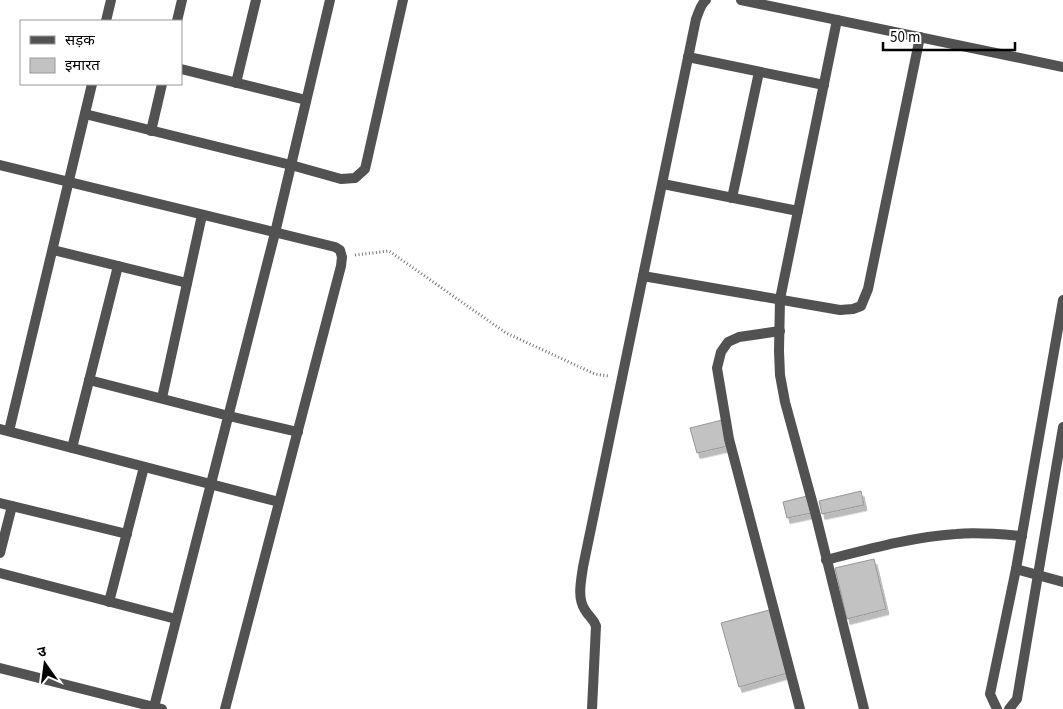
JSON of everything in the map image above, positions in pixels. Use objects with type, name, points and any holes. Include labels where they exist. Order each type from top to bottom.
[{"type":"street","points":[[106,20],[111,0]]},
{"type":"street","points":[[177,20],[182,0]]},
{"type":"street","points":[[236,83],[256,0]]},
{"type":"street","points":[[0,668],[158,708],[176,619],[275,233],[330,0]]},
{"type":"street","points":[[85,114],[341,179],[355,178],[365,169],[403,0]]},
{"type":"street","points":[[592,709],[596,626],[593,619],[585,611],[581,601],[580,589],[583,567],[696,19],[699,10],[706,0]]},
{"type":"street","points":[[741,0],[1063,67]]},
{"type":"street","points":[[837,20],[780,299],[779,351],[780,375],[785,402],[815,512],[864,709]]},
{"type":"street","points":[[643,276],[840,310],[861,306],[868,289],[920,37]]},
{"type":"street","points":[[688,57],[824,85]]},
{"type":"street","points":[[182,69],[306,100]]},
{"type":"street","points":[[732,198],[758,72]]},
{"type":"street","points":[[92,85],[53,250],[4,430],[279,502]]},
{"type":"street","points":[[151,131],[162,85]]},
{"type":"street","points":[[0,165],[335,247],[340,250],[342,257],[341,266],[225,709]]},
{"type":"street","points":[[663,184],[798,211]]},
{"type":"street","points":[[162,398],[202,215]]},
{"type":"street","points":[[53,250],[187,283]]},
{"type":"street","points":[[72,448],[118,266]]},
{"type":"street","points":[[997,709],[990,694],[1016,569],[1063,300]]},
{"type":"street","points":[[780,331],[739,337],[728,342],[721,352],[718,368],[729,439],[800,709]]},
{"type":"street","points":[[89,380],[298,432]]},
{"type":"street","points":[[1008,709],[1017,699],[1063,427]]},
{"type":"street","points":[[109,602],[144,467]]},
{"type":"street","points":[[0,503],[127,534]]},
{"type":"street","points":[[0,553],[12,506]]},
{"type":"street","points":[[826,560],[887,545],[949,535],[986,533],[1022,536]]},
{"type":"street","points":[[1016,569],[1063,582]]},
{"type":"street","points":[[0,573],[176,619]]},
{"type":"path","points":[[342,257],[389,251],[506,334],[595,374],[623,378]]},
{"type":"building","points":[[722,420],[728,446],[697,453],[690,428]]},
{"type":"building","points":[[861,491],[864,505],[822,514],[819,501]]},
{"type":"building","points":[[807,496],[811,513],[787,518],[783,502]]},
{"type":"building","points":[[874,559],[886,609],[847,619],[835,568]]},
{"type":"building","points":[[769,610],[787,673],[739,687],[721,623]]}]
